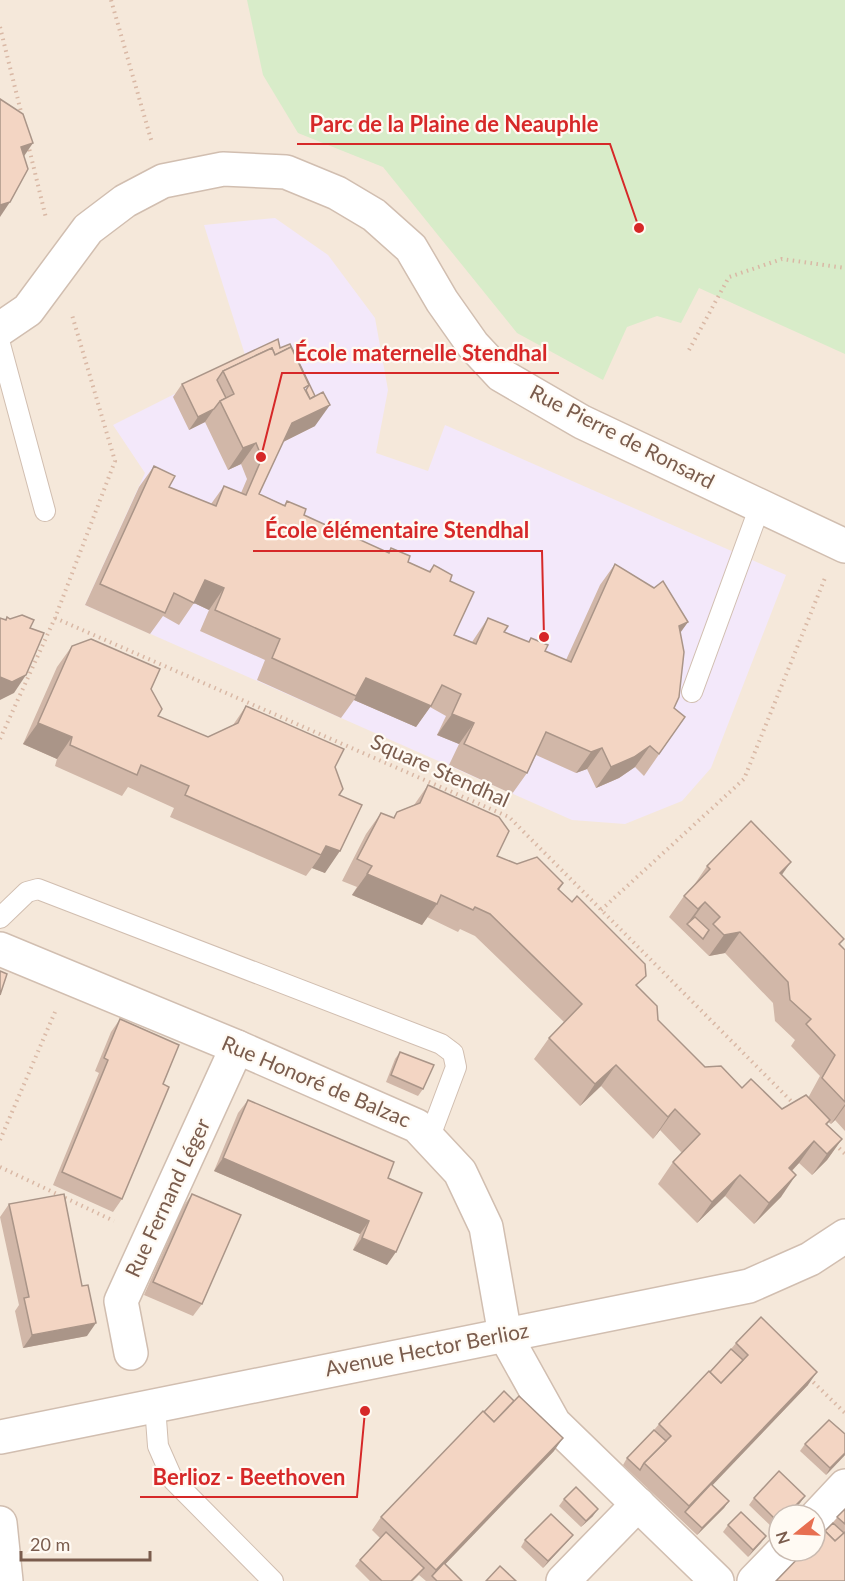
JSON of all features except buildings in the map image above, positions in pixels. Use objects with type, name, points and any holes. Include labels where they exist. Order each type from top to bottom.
[{"type":"street","name":"Rue Pierre de Ronsard","points":[[0,329],[28,310],[88,229],[125,201],[163,181],[224,169],[285,172],[337,193],[374,215],[411,248],[442,301],[473,345],[501,375],[582,422],[842,544]]},
{"type":"street","name":"Rue Honoré de Balzac","points":[[0,948],[237,1047],[417,1126],[460,1172],[486,1227],[505,1335],[554,1423],[712,1579]]},
{"type":"street","name":"Rue Fernand Léger","points":[[131,1353],[121,1301],[237,1047]]},
{"type":"street","name":"Avenue Hector Berlioz","points":[[0,1437],[749,1286],[810,1259],[845,1236]]},
{"type":"street","points":[[827,1505],[845,1486]]},
{"type":"street","points":[[563,1581],[638,1504]]},
{"type":"street","points":[[0,1523],[6,1581]]},
{"type":"street","points":[[754,1581],[771,1563]]},
{"type":"lane","points":[[0,344],[45,511]]},
{"type":"lane","points":[[692,692],[760,506]]},
{"type":"lane","points":[[0,918],[27,892],[38,890],[441,1044],[453,1053],[456,1067],[429,1139]]},
{"type":"lane","points":[[155,1406],[158,1446],[172,1480],[273,1581]]},
{"type":"path","points":[[111,0],[163,181]]},
{"type":"path","points":[[0,27],[22,119]]},
{"type":"path","points":[[28,142],[58,268]]},
{"type":"path","points":[[689,350],[729,278],[782,259],[845,268]]},
{"type":"path","points":[[601,910],[744,779],[842,544]]},
{"type":"path","name":"Square Stendhal","points":[[55,618],[509,817],[799,1109]]},
{"type":"path","points":[[0,1140],[69,978]]},
{"type":"path","points":[[831,1140],[845,1154]]},
{"type":"path","points":[[0,1167],[150,1238]]},
{"type":"path","points":[[805,1374],[845,1413]]},
{"type":"shaded area","points":[[0,0],[845,0],[845,1581],[0,1581]]},
{"type":"shaded area","points":[[275,218],[328,255],[375,318],[388,390],[376,453],[428,471],[445,425],[786,575],[711,768],[682,801],[625,824],[572,820],[85,605],[145,473],[113,425],[246,358],[204,225]]},
{"type":"green space","points":[[247,0],[845,0],[845,354],[699,288],[681,323],[657,316],[627,327],[603,380],[517,333],[383,167],[298,133],[263,75]]},
{"type":"place","name":"Parc de la Plaine de Neauphle","points":[[639,228]]},
{"type":"place","name":"École maternelle Stendhal","points":[[261,457]]},
{"type":"place","name":"École élémentaire Stendhal","points":[[544,637]]},
{"type":"place","name":"Berlioz - Beethoven","points":[[365,1411]]}]
